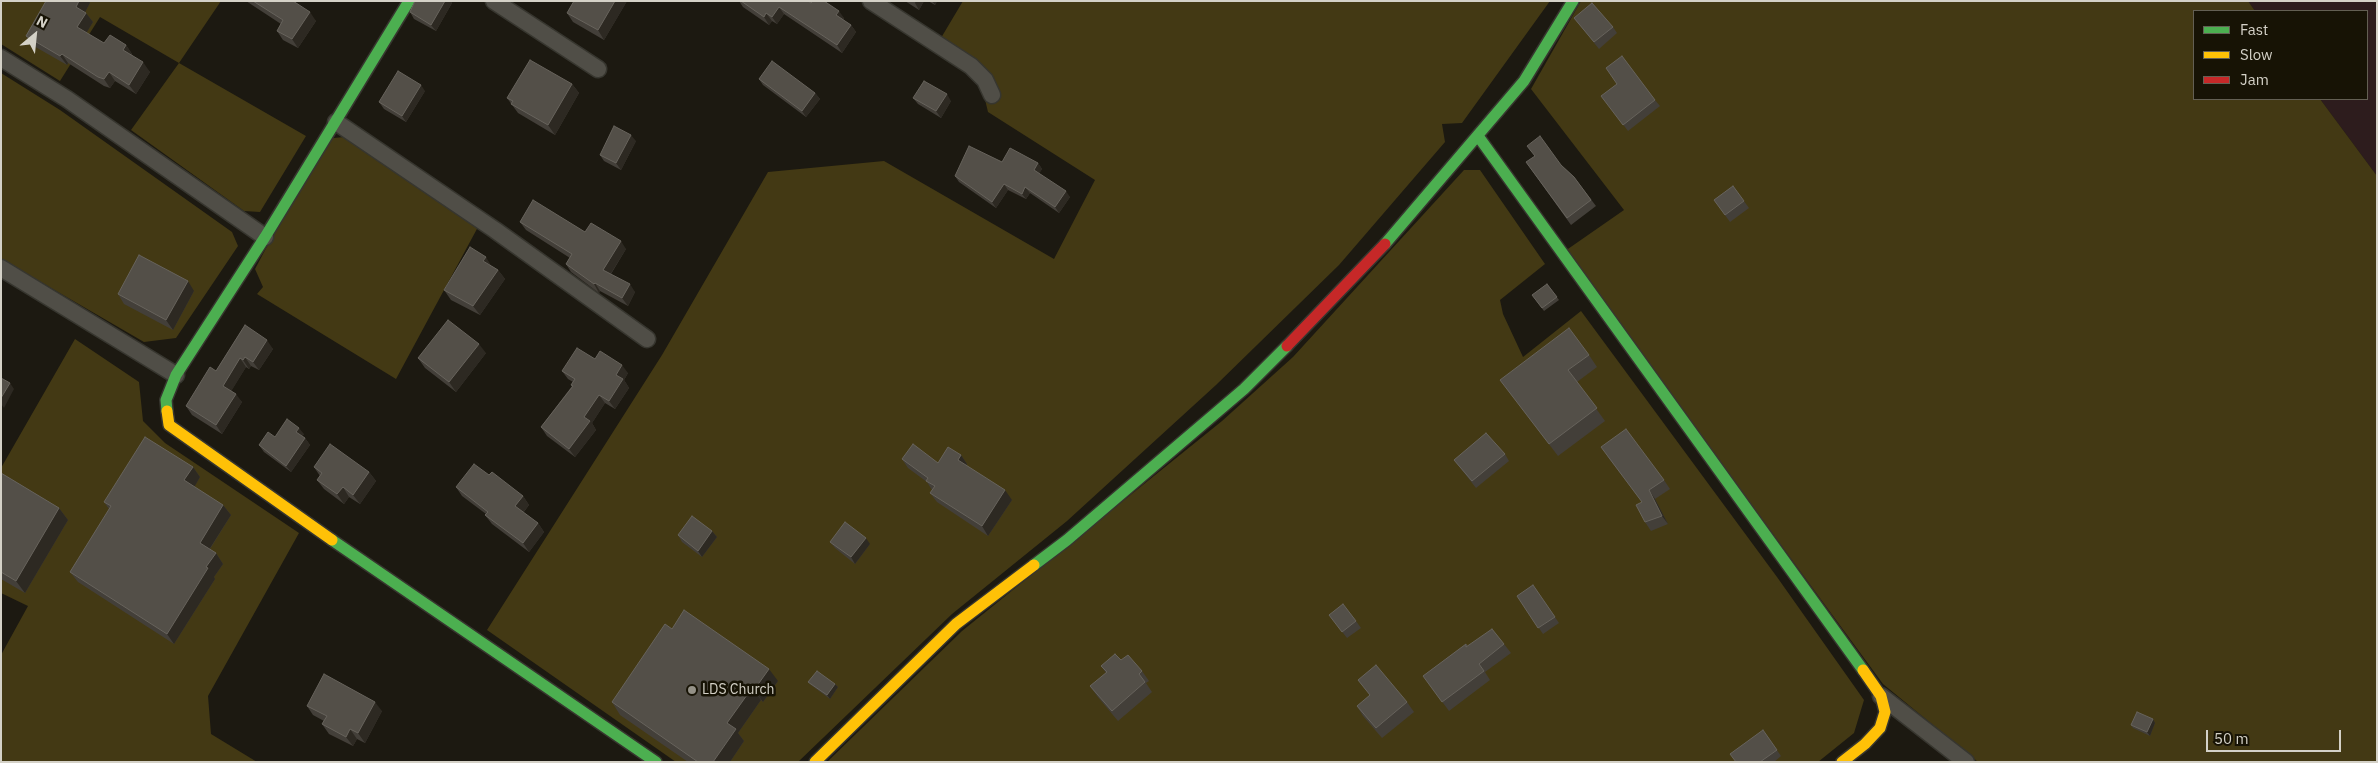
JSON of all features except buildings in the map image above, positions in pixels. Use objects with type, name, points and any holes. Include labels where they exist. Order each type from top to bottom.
[{"type":"street","points":[[409,1],[265,237],[176,374],[166,400],[169,425],[399,588],[656,762]]},
{"type":"street","points":[[494,1],[598,69]]},
{"type":"street","points":[[871,1],[971,66],[985,80],[992,95]]},
{"type":"street","points":[[815,762],[956,624],[1067,540],[1244,389],[1366,266],[1478,136],[1524,81],[1573,1]]},
{"type":"street","points":[[1,58],[67,98],[265,237]]},
{"type":"street","points":[[336,122],[495,230],[647,339]]},
{"type":"street","points":[[1478,136],[1881,696],[1966,762]]},
{"type":"street","points":[[1,268],[176,374]]},
{"type":"street","points":[[1842,762],[1865,744],[1880,728],[1885,712],[1881,696]]},
{"type":"shaded area","points":[[1,1],[221,1],[179,63],[100,17],[60,81],[1,44]]},
{"type":"shaded area","points":[[963,1],[1550,1],[1462,123],[1442,124],[1445,142],[1339,265],[1216,385],[1067,521],[952,614],[798,762],[676,762],[487,630],[662,355],[768,172],[884,161],[1054,259],[1095,180],[988,112],[981,83],[935,48]]},
{"type":"shaded area","points":[[1581,1],[2248,1],[2254,10],[2193,10],[2193,100],[2321,100],[2377,176],[2377,762],[1978,762],[1883,684],[1565,251],[1624,210],[1531,89]]},
{"type":"shaded area","points":[[2248,1],[2377,1],[2377,176],[2321,100],[2368,100],[2368,10],[2254,10]]},
{"type":"shaded area","points":[[179,63],[306,136],[260,212],[244,211],[131,130]]},
{"type":"shaded area","points":[[1,73],[60,110],[232,232],[238,246],[176,338],[144,342],[1,259]]},
{"type":"shaded area","points":[[344,137],[478,227],[396,379],[257,294],[263,287],[255,269],[324,139]]},
{"type":"shaded area","points":[[1464,170],[1480,170],[1545,264],[1500,300],[1503,314],[1523,357],[1581,311],[1777,577],[1864,700],[1854,733],[1818,762],[827,762],[962,631],[1222,421],[1293,357]]},
{"type":"shaded area","points":[[75,339],[139,382],[143,421],[165,443],[299,533],[208,696],[211,734],[257,762],[1,762],[1,655],[28,606],[1,593],[1,468]]},
{"type":"traffic: fast","points":[[167,411],[166,400],[176,375],[265,237],[409,1]]},
{"type":"traffic: fast","points":[[1385,244],[1524,81],[1573,1]]},
{"type":"traffic: fast","points":[[1478,136],[1863,670]]},
{"type":"traffic: fast","points":[[1034,565],[1067,540],[1244,389],[1287,346]]},
{"type":"traffic: fast","points":[[332,540],[656,762]]},
{"type":"traffic: slow","points":[[167,411],[169,425],[332,540]]},
{"type":"traffic: slow","points":[[815,762],[956,624],[1034,565]]},
{"type":"traffic: slow","points":[[1842,762],[1865,744],[1880,728],[1885,712],[1881,696],[1863,670]]},
{"type":"traffic: jam","points":[[1287,346],[1385,244]]},
{"type":"place","name":"LDS Church","points":[[692,690]]}]
